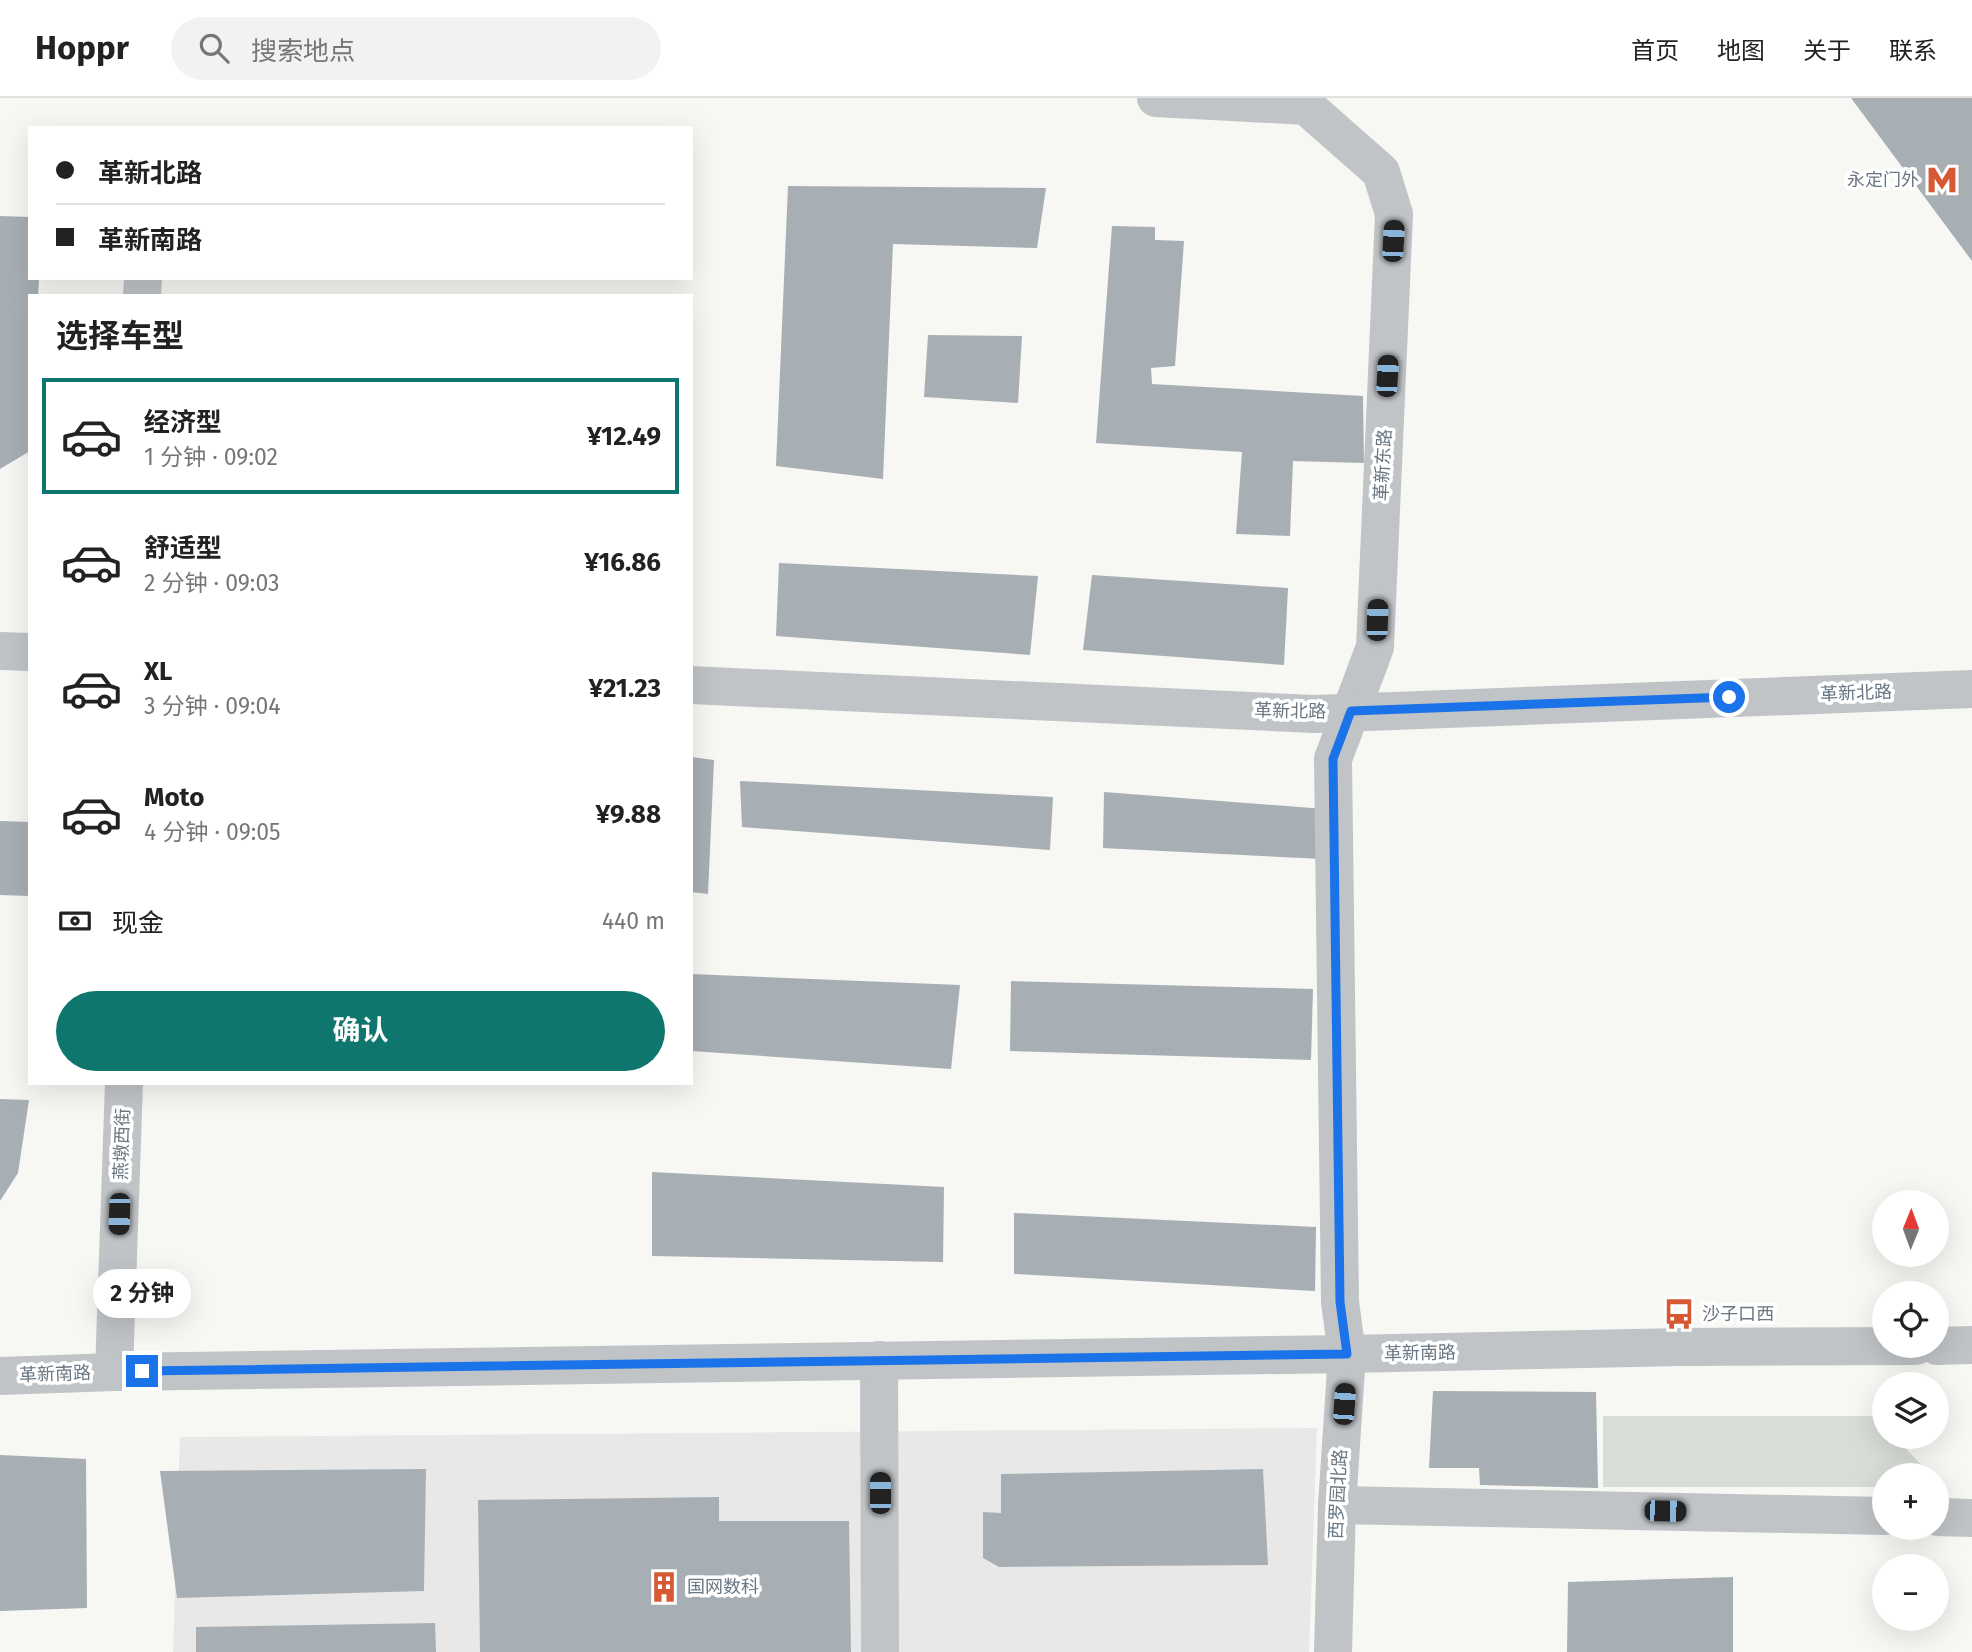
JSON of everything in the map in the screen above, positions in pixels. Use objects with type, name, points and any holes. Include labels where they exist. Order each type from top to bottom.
[{"type":"street","name":"革新东路","points":[[1156,98],[1306,106],[1381,172],[1394,214],[1375,647],[1351,711]]},
{"type":"street","points":[[0,651],[28,652]]},
{"type":"street","name":"革新北路","points":[[693,685],[1301,713],[1972,689]]},
{"type":"street","name":"西罗园北路","points":[[1333,1652],[1337,1505],[1347,1354],[1340,1302],[1333,759],[1351,711]]},
{"type":"street","name":"燕墩西街","points":[[114,1372],[124,1085]]},
{"type":"street","points":[[1949,1346],[1972,1345]]},
{"type":"street","name":"革新南路","points":[[0,1376],[1681,1347],[1872,1346]]},
{"type":"street","points":[[879,1360],[880,1652]]},
{"type":"street","points":[[1337,1505],[1872,1516]]},
{"type":"street","points":[[1949,1517],[1972,1518]]},
{"type":"shaded area","points":[[1603,1416],[1872,1416],[1872,1449],[1906,1449],[1920,1463],[1872,1463],[1872,1487],[1603,1487]]},
{"type":"shaded area","points":[[1317,1428],[1309,1652],[173,1652],[180,1437]]},
{"type":"building","name":"永定门外","points":[[1851,98],[1972,98],[1972,261]]},
{"type":"building","points":[[788,186],[1046,188],[1037,248],[893,244],[883,479],[776,466]]},
{"type":"building","points":[[0,216],[28,217],[28,280],[39,280],[38,294],[28,294],[28,452],[0,469]]},
{"type":"building","points":[[1112,226],[1155,227],[1155,240],[1184,241],[1175,366],[1151,368],[1152,384],[1363,396],[1364,463],[1293,461],[1290,536],[1236,534],[1242,452],[1096,443]]},
{"type":"building","points":[[928,335],[1022,336],[1018,403],[924,397]]},
{"type":"building","points":[[779,563],[1038,576],[1030,655],[776,636]]},
{"type":"building","points":[[1092,575],[1288,588],[1284,665],[1083,650]]},
{"type":"building","points":[[693,757],[714,760],[708,894],[693,892]]},
{"type":"building","points":[[740,781],[1053,797],[1050,850],[742,827]]},
{"type":"building","points":[[1104,792],[1325,809],[1322,859],[1103,848]]},
{"type":"building","points":[[0,821],[28,822],[28,896],[0,895]]},
{"type":"building","points":[[693,974],[960,985],[951,1069],[693,1051]]},
{"type":"building","points":[[1011,981],[1313,989],[1311,1060],[1010,1051]]},
{"type":"building","points":[[0,1099],[29,1100],[18,1173],[0,1201]]},
{"type":"building","points":[[652,1172],[944,1187],[943,1262],[652,1256]]},
{"type":"building","points":[[1014,1213],[1316,1227],[1315,1291],[1014,1274]]},
{"type":"building","points":[[1433,1391],[1596,1392],[1598,1488],[1480,1485],[1479,1468],[1429,1468]]},
{"type":"building","points":[[0,1455],[86,1459],[87,1608],[0,1611]]},
{"type":"building","points":[[426,1469],[424,1591],[177,1598],[160,1471]]},
{"type":"building","points":[[1263,1469],[1268,1565],[999,1567],[983,1558],[983,1512],[1001,1513],[1001,1474]]},
{"type":"building","name":"国网数科","points":[[719,1497],[719,1521],[849,1521],[851,1652],[480,1652],[478,1500]]},
{"type":"building","points":[[1733,1577],[1733,1652],[1567,1652],[1568,1582]]},
{"type":"building","points":[[435,1623],[436,1652],[196,1652],[196,1627]]},
{"type":"place","name":"永定门外","points":[[1942,180]]},
{"type":"place","name":"沙子口西","points":[[1679,1314]]},
{"type":"place","name":"国网数科","points":[[664,1587]]},
{"type":"route","points":[[142,1371],[1347,1354],[1340,1302],[1333,759],[1351,711],[1729,697]]}]
